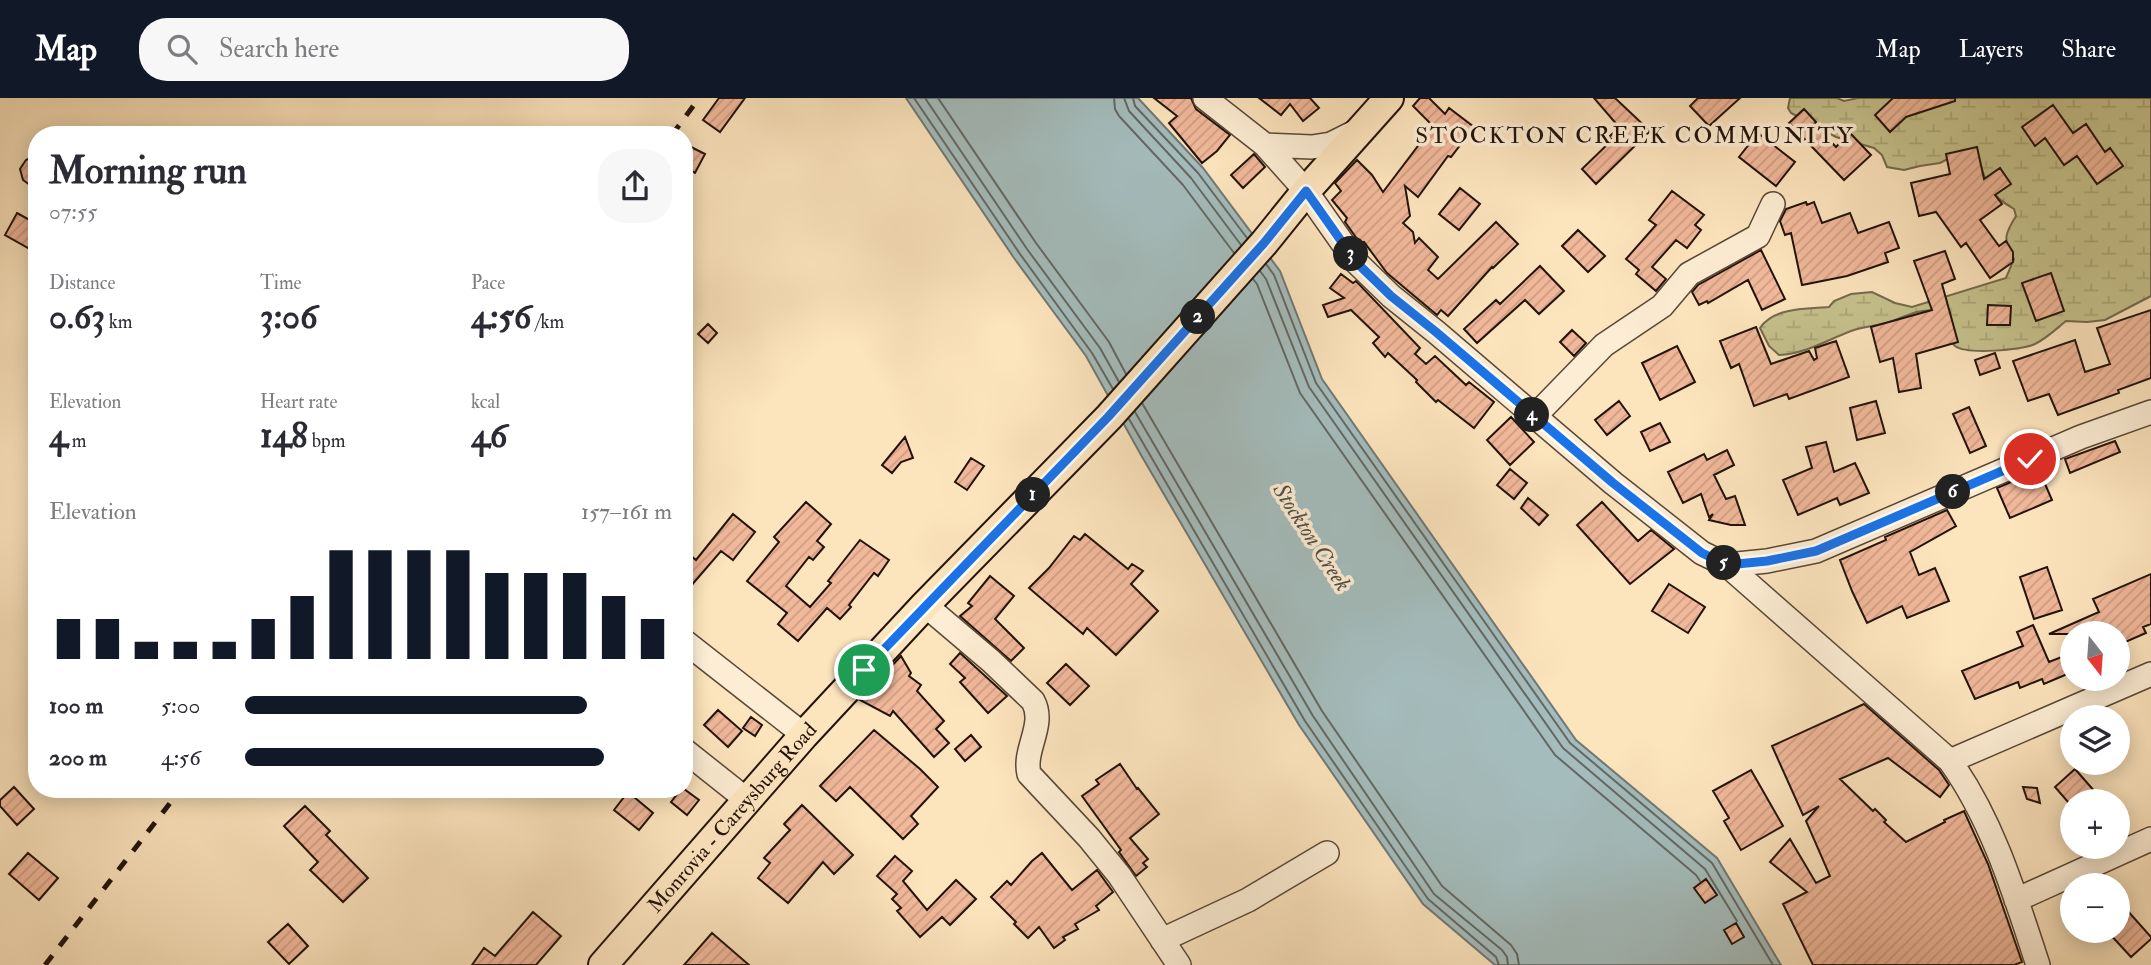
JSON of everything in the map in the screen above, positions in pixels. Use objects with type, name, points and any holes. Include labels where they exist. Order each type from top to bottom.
[{"type":"main road","name":"Monrovia - Careysburg Road","points":[[603,965],[803,735],[1108,417],[1389,98]]},
{"type":"street","points":[[1205,98],[1265,145],[1306,191],[1356,262],[1391,296],[1613,483],[1702,553],[1727,565],[1950,761],[1965,782],[1994,843],[2038,965]]},
{"type":"street","points":[[1265,145],[1312,147],[1331,144],[1363,128]]},
{"type":"street","points":[[1534,417],[1604,345],[1662,306],[1689,274],[1758,236],[1773,204]]},
{"type":"street","points":[[1727,565],[1767,561],[1816,551],[2081,437],[2151,412]]},
{"type":"street","points":[[925,605],[1033,701],[1038,719],[1026,760],[1029,774],[1089,838],[1119,875],[1179,965]]},
{"type":"street","points":[[693,648],[803,735]]},
{"type":"street","points":[[1950,761],[2151,674]]},
{"type":"street","points":[[693,757],[747,800]]},
{"type":"street","points":[[2016,900],[2151,839]]},
{"type":"street","points":[[1162,940],[1248,900],[1327,853]]},
{"type":"green space","points":[[1790,98],[1837,98],[1844,101],[1858,98],[2151,98],[2151,296],[2105,320],[2066,321],[2039,342],[2018,348],[1994,351],[1961,349],[1949,339],[1941,311],[1928,310],[1888,323],[1856,329],[1816,346],[1779,355],[1769,346],[1760,328],[1766,321],[1782,313],[1829,307],[1834,301],[1851,294],[1872,292],[1895,303],[1912,307],[2006,278],[2014,259],[2006,237],[2016,216],[2014,209],[1998,198],[1988,186],[1977,153],[1961,152],[1940,163],[1904,170],[1887,167],[1882,155],[1874,148],[1836,137],[1791,113],[1788,108]]},
{"type":"water","name":"Stockton Creek","points":[[906,98],[1138,98],[1203,168],[1280,271],[1322,379],[1576,740],[1717,858],[1781,965],[1495,965],[1423,904],[1299,725],[1086,356],[1014,258]]},
{"type":"building","points":[[719,98],[745,98],[720,132],[703,120]]},
{"type":"building","points":[[1154,98],[1191,98],[1196,109],[1230,135],[1217,151],[1202,163],[1169,123],[1177,116]]},
{"type":"building","points":[[1259,98],[1310,98],[1319,108],[1303,121],[1290,104],[1281,115]]},
{"type":"building","points":[[1420,98],[1429,98],[1445,114],[1449,108],[1474,127],[1451,157],[1448,156],[1418,197],[1405,186],[1410,216],[1403,223],[1413,232],[1415,243],[1419,238],[1438,257],[1428,270],[1438,279],[1496,222],[1518,244],[1492,267],[1448,316],[1441,310],[1437,315],[1387,273],[1364,242],[1360,243],[1345,222],[1347,218],[1332,200],[1341,191],[1335,183],[1357,160],[1372,175],[1383,192],[1433,126],[1413,106]]},
{"type":"building","points":[[1594,98],[1615,98],[1650,131],[1596,184],[1582,169],[1612,140],[1609,137],[1619,127]]},
{"type":"building","points":[[1698,98],[1740,98],[1709,126],[1690,106]]},
{"type":"building","points":[[1893,98],[1955,98],[1955,101],[1906,117],[1890,132],[1875,115]]},
{"type":"building","points":[[2053,105],[2073,133],[2086,124],[2105,152],[2110,148],[2123,166],[2097,184],[2077,156],[2064,165],[2045,138],[2035,146],[2022,127]]},
{"type":"building","points":[[1804,109],[1836,147],[1850,133],[1871,155],[1844,180],[1789,123]]},
{"type":"building","points":[[1758,133],[1795,162],[1776,186],[1739,157]]},
{"type":"building","points":[[1977,147],[1984,179],[2000,168],[2011,184],[1995,195],[2002,204],[1980,220],[1999,246],[2006,241],[2013,252],[2013,262],[1990,278],[1966,243],[1961,247],[1936,212],[1919,216],[1911,183],[1950,174],[1946,154]]},
{"type":"building","points":[[693,148],[705,154],[695,173],[693,172]]},
{"type":"building","points":[[1254,154],[1265,167],[1243,188],[1231,175]]},
{"type":"building","points":[[28,159],[28,184],[23,180],[20,169]]},
{"type":"building","points":[[1460,188],[1480,204],[1459,230],[1439,214]]},
{"type":"building","points":[[1672,191],[1704,215],[1695,225],[1701,230],[1687,248],[1676,240],[1652,267],[1666,279],[1656,291],[1636,274],[1639,270],[1626,259],[1656,225],[1649,220]]},
{"type":"building","points":[[1806,202],[1807,205],[1814,202],[1822,223],[1850,213],[1858,233],[1889,222],[1899,248],[1885,253],[1888,262],[1847,276],[1802,285],[1791,233],[1785,235],[1780,221],[1786,209]]},
{"type":"building","points":[[17,213],[28,219],[28,248],[5,235]]},
{"type":"building","points":[[1578,230],[1605,256],[1588,272],[1562,246]]},
{"type":"building","points":[[1761,250],[1785,299],[1762,310],[1748,280],[1708,303],[1707,301],[1699,305],[1692,292],[1698,285]]},
{"type":"building","points":[[1945,251],[1955,279],[1942,284],[1958,342],[1916,354],[1921,388],[1899,392],[1893,358],[1880,362],[1871,327],[1932,310],[1914,261]]},
{"type":"building","points":[[1540,266],[1564,291],[1539,314],[1525,300],[1477,343],[1464,329],[1496,300],[1500,304]]},
{"type":"building","points":[[2051,273],[2064,311],[2036,321],[2022,283]]},
{"type":"building","points":[[1341,274],[1353,283],[1356,281],[1420,348],[1415,354],[1426,364],[1435,356],[1466,385],[1469,382],[1494,402],[1474,428],[1438,400],[1436,402],[1388,353],[1385,357],[1373,343],[1379,337],[1351,310],[1328,317],[1323,305],[1344,298],[1330,288]]},
{"type":"building","points":[[1988,305],[2011,306],[2010,325],[1987,325]]},
{"type":"building","points":[[2151,310],[2151,378],[2118,390],[2119,393],[2058,415],[2049,394],[2028,401],[2013,361],[2075,340],[2085,372],[2110,364],[2097,328]]},
{"type":"building","points":[[708,324],[717,333],[708,343],[698,334]]},
{"type":"building","points":[[1756,327],[1771,364],[1809,351],[1814,360],[1817,358],[1815,348],[1836,341],[1849,377],[1789,399],[1787,394],[1754,406],[1739,364],[1731,368],[1720,341]]},
{"type":"building","points":[[1572,330],[1586,343],[1574,356],[1560,342]]},
{"type":"building","points":[[1677,346],[1695,382],[1660,400],[1642,363]]},
{"type":"building","points":[[1995,353],[2000,368],[1980,375],[1975,360]]},
{"type":"building","points":[[1619,401],[1630,416],[1607,435],[1595,420]]},
{"type":"building","points":[[1876,401],[1885,433],[1857,440],[1850,408]]},
{"type":"building","points":[[1969,407],[1986,446],[1970,453],[1953,414]]},
{"type":"building","points":[[1511,417],[1534,442],[1510,465],[1487,440]]},
{"type":"building","points":[[1660,423],[1670,442],[1650,451],[1641,432]]},
{"type":"building","points":[[905,437],[913,458],[901,462],[892,473],[882,465]]},
{"type":"building","points":[[2115,441],[2120,452],[2070,473],[2065,459]]},
{"type":"building","points":[[1826,442],[1834,472],[1855,463],[1869,493],[1840,505],[1837,498],[1798,515],[1783,480],[1812,468],[1806,447]]},
{"type":"building","points":[[1727,450],[1734,465],[1714,475],[1726,499],[1735,496],[1745,525],[1709,520],[1713,514],[1709,517],[1701,494],[1683,503],[1668,472],[1704,454],[1707,460]]},
{"type":"building","points":[[971,458],[984,466],[967,490],[955,482]]},
{"type":"building","points":[[1510,469],[1527,483],[1514,499],[1497,485]]},
{"type":"building","points":[[2039,470],[2052,500],[2010,518],[1997,488]]},
{"type":"building","points":[[1528,498],[1548,515],[1539,525],[1521,508]]},
{"type":"building","points":[[806,502],[831,524],[817,541],[824,547],[813,560],[809,557],[786,586],[810,607],[831,583],[828,581],[860,540],[889,560],[878,576],[874,573],[840,619],[827,608],[798,641],[778,624],[787,613],[747,581],[779,542],[774,537]]},
{"type":"building","points":[[1602,502],[1638,541],[1651,530],[1674,549],[1630,584],[1577,525]]},
{"type":"building","points":[[1947,510],[1956,526],[1910,552],[1919,575],[1935,568],[1949,601],[1907,618],[1902,606],[1867,623],[1840,560]]},
{"type":"building","points":[[733,514],[755,532],[733,560],[721,551],[693,584],[693,558],[696,560]]},
{"type":"building","points":[[1085,534],[1128,569],[1132,564],[1143,571],[1131,584],[1158,611],[1116,655],[1087,628],[1083,634],[1029,588],[1074,536],[1080,540]]},
{"type":"building","points":[[2047,567],[2062,610],[2034,619],[2020,577]]},
{"type":"building","points":[[2151,574],[2151,624],[2143,627],[2146,633],[2130,640],[2130,621],[2079,621],[2099,612],[2093,599]]},
{"type":"building","points":[[990,576],[1014,596],[995,619],[1024,648],[1011,661],[960,616],[972,606],[968,603]]},
{"type":"building","points":[[1669,584],[1705,607],[1688,633],[1652,611]]},
{"type":"building","points":[[2033,625],[2049,662],[2060,658],[2060,677],[2044,684],[2042,679],[2020,688],[2018,682],[1975,699],[1962,671],[2023,646],[2017,632]]},
{"type":"building","points":[[960,653],[1007,696],[988,713],[960,682],[965,678],[950,664]]},
{"type":"building","points":[[901,656],[911,673],[909,676],[921,685],[917,691],[944,721],[936,729],[949,743],[934,757],[893,711],[890,716],[860,700]]},
{"type":"building","points":[[1066,664],[1089,686],[1070,705],[1047,683]]},
{"type":"building","points":[[1864,704],[1939,770],[1949,785],[1940,797],[1888,758],[1840,779],[1873,811],[1875,809],[1886,820],[1884,822],[1906,842],[1964,811],[1988,864],[2022,962],[2014,965],[1813,965],[1783,904],[1807,892],[1770,862],[1790,839],[1816,883],[1830,876],[1806,821],[1819,806],[1803,815],[1772,746]]},
{"type":"building","points":[[718,710],[742,731],[728,747],[704,725]]},
{"type":"building","points":[[751,717],[762,725],[755,736],[743,728]]},
{"type":"building","points":[[874,730],[938,787],[911,816],[918,824],[903,839],[850,787],[836,801],[820,786]]},
{"type":"building","points":[[971,735],[981,747],[965,761],[955,749]]},
{"type":"building","points":[[1120,764],[1159,814],[1130,838],[1148,859],[1143,863],[1147,867],[1136,876],[1119,852],[1121,850],[1082,796],[1099,784],[1096,780]]},
{"type":"building","points":[[1751,770],[1783,826],[1741,850],[1724,821],[1729,818],[1713,791]]},
{"type":"building","points":[[2068,775],[2080,775],[2093,789],[2060,789],[2060,793],[2055,787]]},
{"type":"building","points":[[14,787],[34,809],[17,825],[0,806],[0,800]]},
{"type":"building","points":[[2023,787],[2037,788],[2040,803],[2027,799]]},
{"type":"building","points":[[693,796],[699,800],[687,815],[671,802],[674,798],[693,798]]},
{"type":"building","points":[[623,798],[635,798],[653,813],[639,830],[614,810]]},
{"type":"building","points":[[802,805],[853,855],[834,874],[823,862],[788,903],[758,878],[770,863],[764,858],[790,830],[784,824]]},
{"type":"building","points":[[305,806],[330,831],[326,835],[368,878],[343,902],[310,870],[318,862],[284,826]]},
{"type":"building","points":[[28,853],[58,878],[39,900],[9,874]]},
{"type":"building","points":[[1042,853],[1072,890],[1097,870],[1113,892],[1096,906],[1099,910],[1075,924],[1078,929],[1063,937],[1065,940],[1054,948],[1039,927],[1028,938],[991,897],[1007,881],[1011,885]]},
{"type":"building","points":[[895,856],[912,871],[903,881],[927,910],[956,880],[976,899],[950,925],[942,917],[920,937],[897,911],[901,908],[892,899],[897,894],[877,876]]},
{"type":"building","points":[[1706,879],[1717,895],[1705,903],[1694,888]]},
{"type":"building","points":[[533,912],[561,936],[536,965],[472,965],[484,948],[495,956]]},
{"type":"building","points":[[2130,913],[2151,937],[2131,957],[2118,943],[2130,943]]},
{"type":"building","points":[[1736,923],[1744,937],[1732,944],[1724,930]]},
{"type":"building","points":[[288,924],[308,946],[289,964],[268,942]]},
{"type":"building","points":[[712,933],[749,965],[684,965]]},
{"type":"railway","points":[[679,126],[699,98]]},
{"type":"railway","points":[[45,965],[174,798]]},
{"type":"district","name":"STOCKTON CREEK COMMUNITY","points":[[1635,135]]},
{"type":"route","points":[[864,670],[1108,417],[1264,243],[1306,191],[1356,262],[1391,296],[1613,483],[1702,553],[1727,565],[1767,561],[1816,551],[2030,459]]}]
